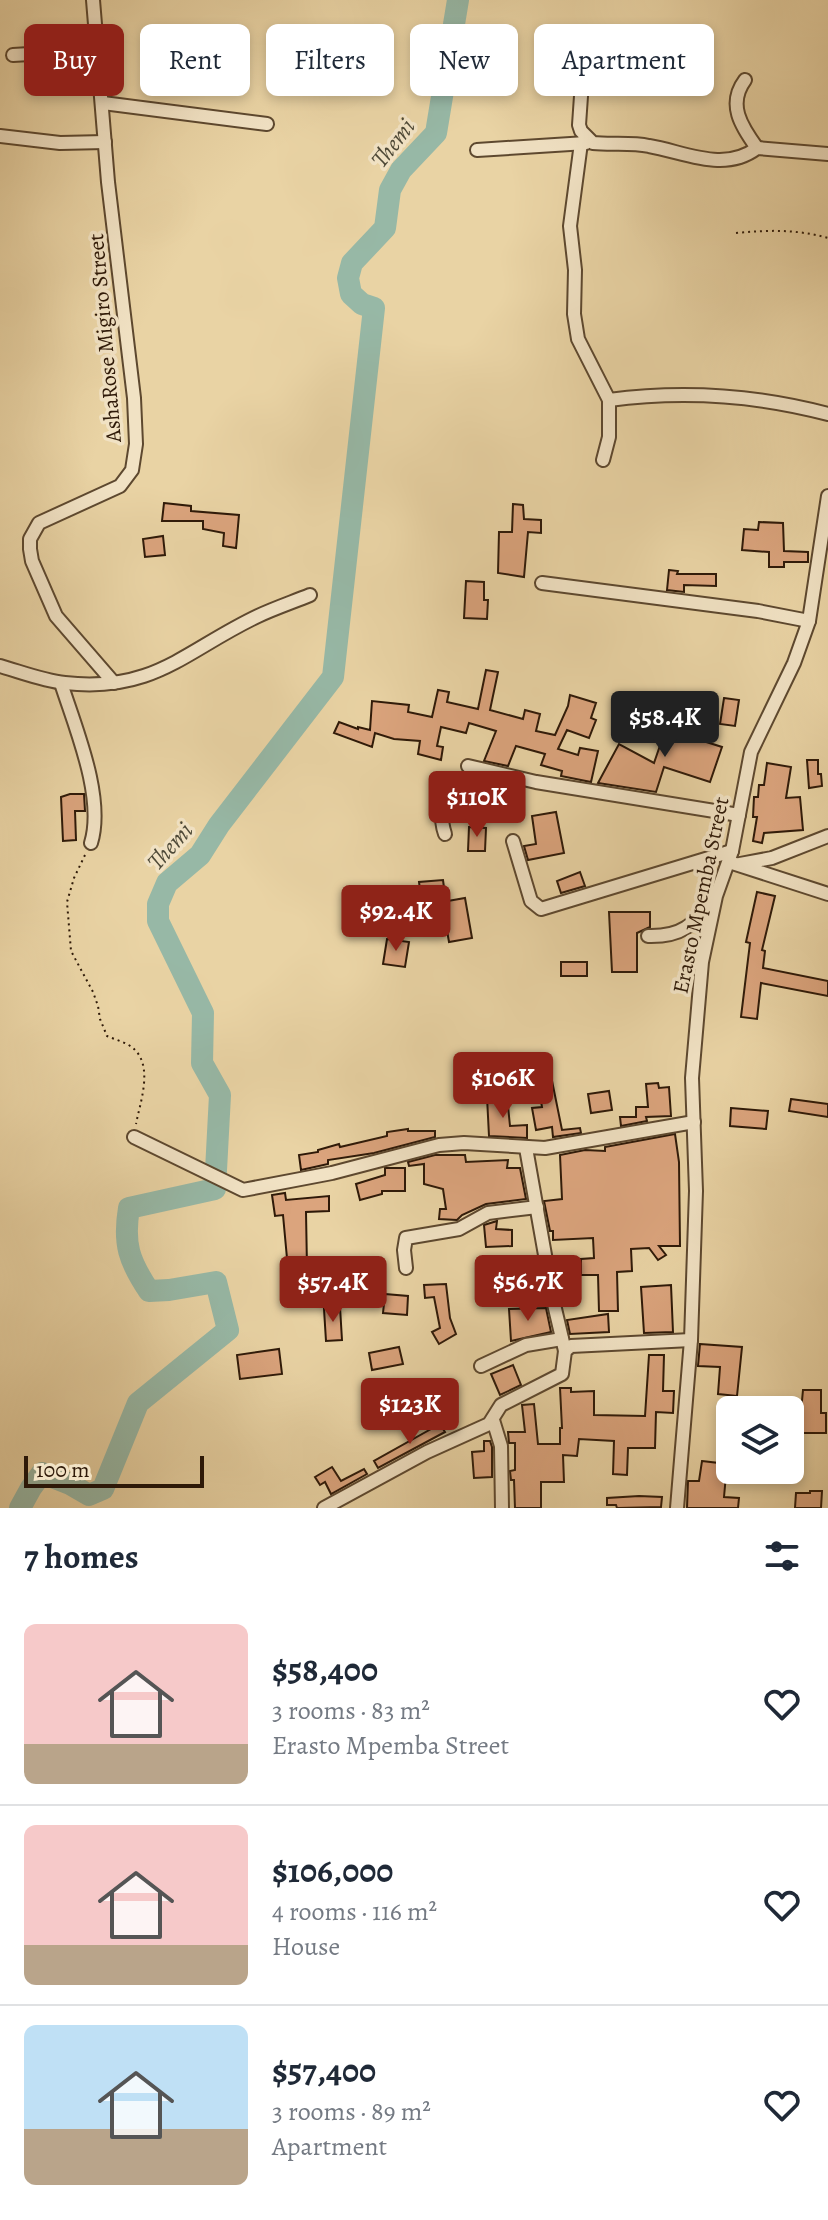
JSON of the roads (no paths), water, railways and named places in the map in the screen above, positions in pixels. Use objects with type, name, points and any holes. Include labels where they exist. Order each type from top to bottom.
[{"type":"street","name":"AshaRose Migiro Street","points":[[93,0],[94,24]]},
{"type":"street","points":[[13,55],[24,54]]},
{"type":"street","points":[[745,80],[739,89],[736,108],[739,120],[757,148]]},
{"type":"street","name":"AshaRose Migiro Street","points":[[102,96],[134,398],[136,444],[132,470],[120,486],[39,523],[30,539],[32,561],[56,616],[114,683]]},
{"type":"street","points":[[581,96],[579,125],[587,143],[570,226],[575,270],[574,314],[578,339],[609,400],[609,437],[603,460]]},
{"type":"street","points":[[103,103],[267,124]]},
{"type":"street","points":[[0,136],[60,143],[105,142]]},
{"type":"street","points":[[477,150],[587,143],[645,145],[688,156],[725,160],[746,156],[757,148],[828,154]]},
{"type":"street","points":[[609,400],[667,394],[764,399],[828,414]]},
{"type":"street","name":"Erasto Mpemba Street","points":[[677,1508],[691,1340],[696,1191],[692,1078],[697,998],[716,896],[734,859],[739,815],[756,737],[794,663],[809,621],[828,496]]},
{"type":"street","points":[[542,583],[758,611],[809,621]]},
{"type":"street","points":[[0,666],[61,683],[114,683],[138,679],[162,670],[258,616],[310,595]]},
{"type":"street","points":[[61,683],[92,790],[94,832],[91,843]]},
{"type":"street","points":[[468,766],[552,785],[739,815]]},
{"type":"street","points":[[445,834],[441,822],[443,806],[463,787],[493,773]]},
{"type":"street","points":[[513,841],[531,901],[541,909],[734,859],[772,858],[828,836]]},
{"type":"street","points":[[734,859],[828,894]]},
{"type":"street","points":[[648,936],[666,936],[693,924],[716,896]]},
{"type":"street","points":[[134,1137],[243,1190],[332,1173],[439,1145],[563,1146],[694,1122]]},
{"type":"street","points":[[324,1508],[493,1420],[501,1405],[562,1374],[564,1345],[526,1148]]},
{"type":"street","points":[[406,1268],[406,1238],[459,1229],[488,1213],[537,1207]]},
{"type":"street","points":[[481,1366],[526,1345],[691,1340]]},
{"type":"street","points":[[493,1420],[501,1446],[502,1508]]},
{"type":"waterway","name":"Themi","points":[[20,1508],[42,1473],[89,1495],[103,1489],[138,1403],[228,1330],[216,1282],[149,1291],[132,1261],[127,1242],[129,1208],[215,1189],[220,1095],[202,1063],[203,1013],[158,921],[158,904],[167,883],[200,855],[219,825],[333,677],[374,308],[362,304],[351,294],[348,278],[352,263],[385,228],[390,190],[401,170],[436,133],[458,0]]}]
